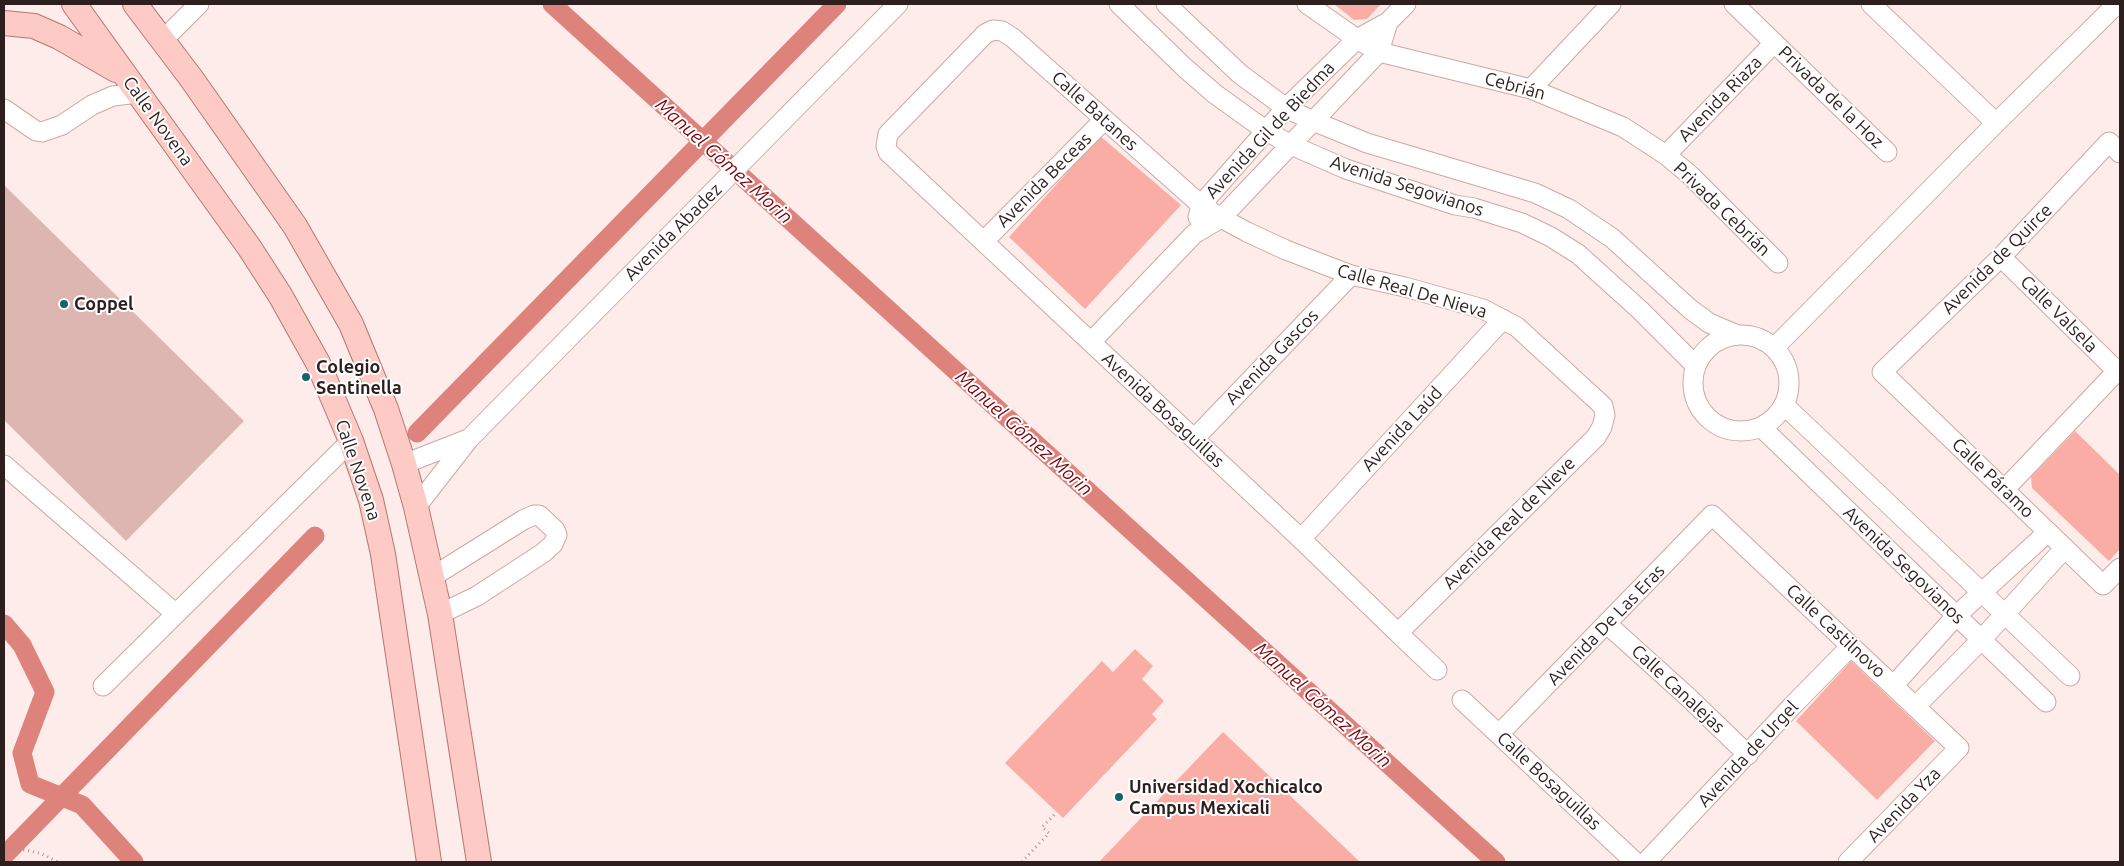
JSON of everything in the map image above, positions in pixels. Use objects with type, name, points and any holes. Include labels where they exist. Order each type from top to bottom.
[{"type":"main road","name":"Calle Novena","points":[[74,4],[249,247],[280,295],[318,363],[351,441],[371,500],[383,554],[429,862]]},
{"type":"main road","points":[[140,6],[295,226],[351,324],[386,409],[416,507],[440,614],[479,862]]},
{"type":"main road","points":[[4,23],[34,26],[59,37],[132,84]]},
{"type":"street","points":[[163,40],[199,4]]},
{"type":"street","name":"Avenida Abadez","points":[[416,507],[470,439],[898,4]]},
{"type":"street","name":"Avenida Segovianos","points":[[1119,4],[1185,68],[1215,94],[1265,130],[1291,145],[1346,169],[1455,205],[1474,208],[1522,222],[1551,237],[1578,254],[1602,274],[1695,365]]},
{"type":"street","name":"Avenida Segovianos","points":[[1166,4],[1240,74],[1286,108],[1312,121],[1367,143],[1535,193],[1569,209],[1612,238],[1690,309],[1709,323],[1735,334]]},
{"type":"street","name":"Cebrián","points":[[1307,4],[1379,52],[1531,89],[1556,97],[1623,127],[1666,155]]},
{"type":"street","name":"Avenida Gil de Biedma","points":[[1194,234],[1201,205],[1265,130],[1357,39],[1388,22],[1406,4]]},
{"type":"street","points":[[1531,89],[1611,4]]},
{"type":"street","name":"Privada de la Hoz","points":[[1734,4],[1887,152]]},
{"type":"street","points":[[1871,4],[1996,123]]},
{"type":"street","points":[[1774,348],[1996,123],[2113,10]]},
{"type":"street","name":"Avenida Gil de Biedma","points":[[1091,342],[1194,234],[1221,218],[1379,52],[1388,22]]},
{"type":"street","name":"Calle Batanes","points":[[888,152],[886,146],[888,134],[985,34],[992,30],[1002,31],[1013,38],[1201,205]]},
{"type":"street","name":"Avenida Riaza","points":[[1666,155],[1774,43]]},
{"type":"street","points":[[4,108],[36,131],[42,132],[62,125],[92,104],[113,96],[132,84]]},
{"type":"street","name":"Avenida Beceas","points":[[984,241],[1104,120]]},
{"type":"street","name":"Avenida de Quirce","points":[[1882,372],[2114,147]]},
{"type":"street","name":"Avenida Bosaguillas","points":[[888,152],[1301,539],[1437,670]]},
{"type":"street","name":"Privada Cebrián","points":[[1666,155],[1690,175],[1778,263]]},
{"type":"street","name":"Calle Real De Nieva","points":[[1201,205],[1246,232],[1351,275],[1405,287],[1483,309],[1517,327],[1603,406]]},
{"type":"street","name":"Calle Valsela","points":[[2001,257],[2118,369]]},
{"type":"street","name":"Avenida Gascos","points":[[1194,439],[1351,275]]},
{"type":"street","name":"Avenida Laúd","points":[[1301,539],[1503,319]]},
{"type":"street","points":[[1735,334],[1749,335],[1762,339],[1774,348],[1782,357],[1788,374],[1788,393],[1784,405],[1774,417],[1762,427],[1748,431],[1733,431],[1719,427],[1707,418],[1698,407],[1693,394],[1692,379],[1695,365],[1711,344],[1735,334]]},
{"type":"street","points":[[2005,489],[2118,369]]},
{"type":"street","name":"Calle Páramo","points":[[1882,372],[2103,585],[2120,568]]},
{"type":"street","name":"Avenida Segovianos","points":[[1784,405],[2070,676]]},
{"type":"street","name":"Avenida Real de Nieve","points":[[1398,633],[1596,438],[1602,427],[1605,415],[1603,406]]},
{"type":"street","name":"Avenida Segovianos","points":[[1762,427],[2046,702]]},
{"type":"street","name":"Avenida Abadez","points":[[404,464],[470,439]]},
{"type":"street","points":[[103,686],[351,441]]},
{"type":"street","points":[[4,465],[176,614]]},
{"type":"street","points":[[432,578],[523,520],[534,515],[539,515],[555,530],[557,535],[553,544],[543,554],[477,596],[440,614]]},
{"type":"street","name":"Avenida De Las Eras","points":[[1499,734],[1712,515]]},
{"type":"street","name":"Calle Castilnovo","points":[[1712,515],[1959,748]]},
{"type":"street","points":[[1893,686],[1956,616],[2048,532]]},
{"type":"street","points":[[1915,707],[1981,640],[2065,548]]},
{"type":"street","name":"Calle Canalejas","points":[[1607,624],[1688,697],[1748,755]]},
{"type":"street","name":"Avenida de Urgel","points":[[1646,862],[1851,646]]},
{"type":"street","name":"Calle Bosaguillas","points":[[1462,700],[1635,862]]},
{"type":"street","name":"Avenida Yza","points":[[1848,862],[1959,748]]},
{"type":"path","points":[[1022,862],[1049,834],[1042,827],[1056,812]]},
{"type":"path","points":[[4,852],[7,850],[27,850],[40,853],[58,862]]},
{"type":"shaded area","points":[[1334,4],[1381,4],[1367,19],[1354,20]]},
{"type":"shaded area","points":[[1100,136],[1181,205],[1085,309],[1009,237]]},
{"type":"shaded area","points":[[2075,431],[2120,475],[2120,549],[2109,561],[2032,488],[2031,477]]},
{"type":"shaded area","points":[[1135,649],[1153,666],[1142,679],[1164,701],[1152,714],[1157,719],[1063,818],[1005,763],[1102,661],[1113,672]]},
{"type":"shaded area","points":[[1851,661],[1935,741],[1877,800],[1796,721]]},
{"type":"shaded area","points":[[1223,732],[1360,862],[1099,862]]},
{"type":"building","name":"Coppel","points":[[4,185],[244,421],[126,541],[4,420]]},
{"type":"waterway","name":"Manuel Gómez Morin","points":[[552,4],[1496,862]]},
{"type":"waterway","points":[[417,433],[837,4]]},
{"type":"waterway","points":[[4,856],[315,536]]},
{"type":"waterway","points":[[4,624],[22,645],[45,692],[22,753],[30,784],[82,805],[134,862]]},
{"type":"place","name":"Coppel","points":[[64,304]]},
{"type":"place","name":"Colegio Sentinella","points":[[306,377]]},
{"type":"place","name":"Universidad Xochicalco Campus Mexicali","points":[[1119,797]]}]
